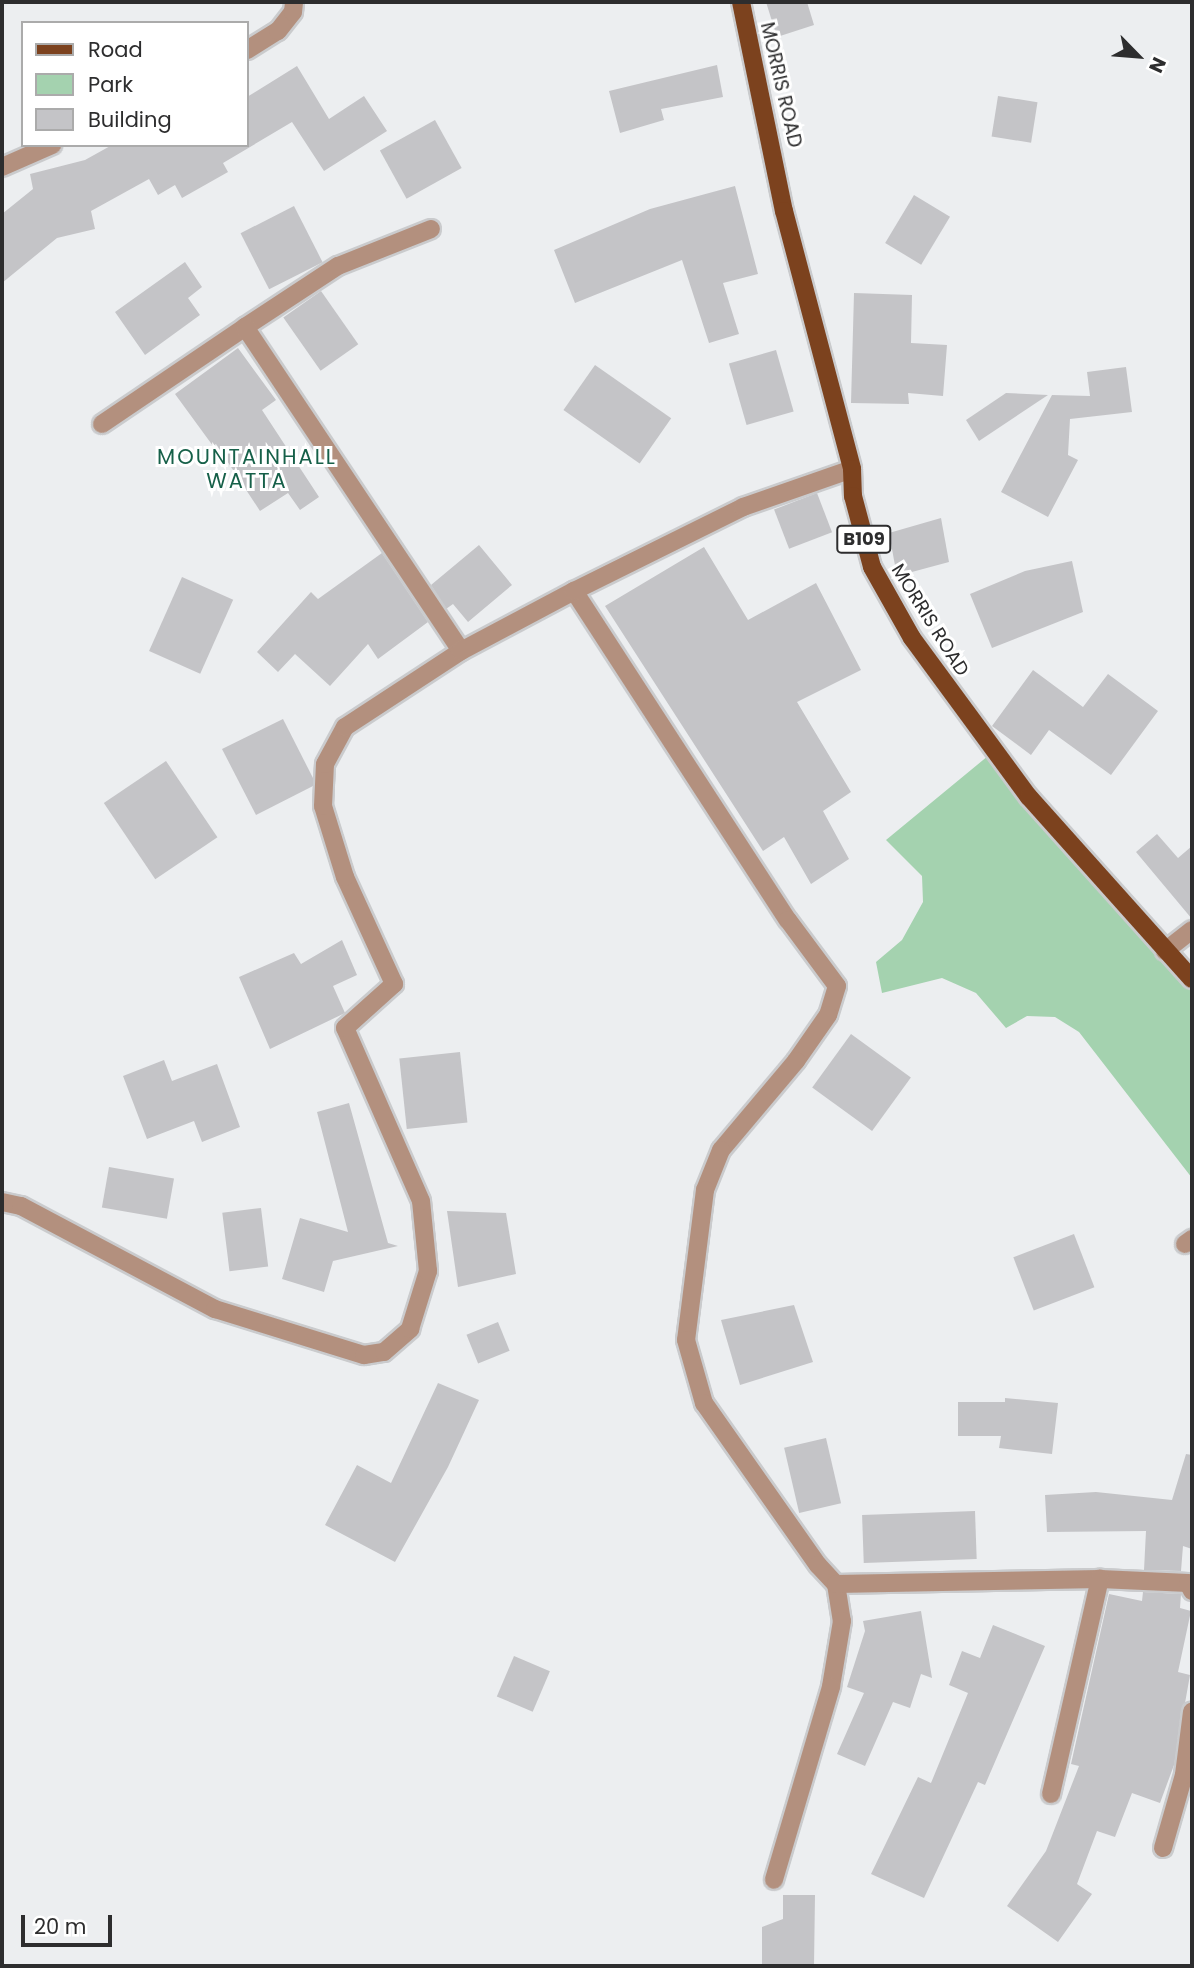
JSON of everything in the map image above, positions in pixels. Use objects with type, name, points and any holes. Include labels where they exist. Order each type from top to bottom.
[{"type":"main road","name":"MORRIS ROAD","points":[[741,2],[785,211],[852,469],[852,496],[872,567],[912,638],[1029,797],[1192,979]]},
{"type":"street","points":[[248,49],[278,31],[293,12],[294,2]]},
{"type":"street","points":[[2,167],[47,147]]},
{"type":"street","points":[[102,424],[338,266],[431,229]]},
{"type":"street","points":[[244,327],[461,651]]},
{"type":"street","points":[[2,1202],[21,1206],[215,1309],[363,1355],[384,1352],[410,1329],[428,1271],[421,1201],[345,1028],[394,984],[342,865],[323,806],[325,764],[345,727],[461,651],[574,590],[743,507],[852,469]]},
{"type":"street","points":[[574,590],[788,920],[836,986],[828,1015],[796,1061],[721,1150],[705,1190],[686,1340],[704,1404],[817,1565],[836,1584],[842,1621],[831,1687],[774,1881]]},
{"type":"street","points":[[1165,951],[1192,930]]},
{"type":"street","points":[[836,1584],[1100,1579],[1188,1583],[1192,1591]]},
{"type":"street","points":[[1051,1794],[1100,1579]]},
{"type":"street","points":[[1163,1848],[1184,1775],[1192,1712]]},
{"type":"green space","points":[[994,751],[1192,979],[1192,1178],[1079,1032],[1055,1017],[1027,1016],[1006,1028],[976,993],[942,978],[882,993],[876,962],[902,940],[923,902],[922,876],[886,840]]},
{"type":"building","points":[[766,2],[807,2],[814,25],[777,37]]},
{"type":"building","points":[[717,65],[723,97],[661,109],[664,120],[620,133],[609,91]]},
{"type":"building","points":[[297,66],[329,119],[364,96],[387,131],[324,171],[292,122],[223,163],[228,172],[182,198],[175,185],[158,195],[149,179],[91,211],[95,229],[57,238],[2,283],[2,214],[33,189],[30,174],[85,160],[108,147],[248,147],[248,96]]},
{"type":"building","points":[[998,96],[1038,102],[1031,143],[992,136]]},
{"type":"building","points":[[435,120],[462,168],[407,199],[380,151]]},
{"type":"building","points":[[735,186],[758,274],[723,283],[739,334],[709,343],[682,260],[575,303],[554,250],[650,209]]},
{"type":"building","points":[[914,195],[950,217],[921,265],[885,243]]},
{"type":"building","points":[[294,206],[323,262],[269,289],[241,233]]},
{"type":"building","points":[[185,262],[202,287],[188,298],[200,315],[145,355],[115,312]]},
{"type":"building","points":[[321,291],[358,344],[321,371],[283,317]]},
{"type":"building","points":[[854,293],[912,295],[911,343],[947,345],[943,396],[908,393],[909,404],[851,403]]},
{"type":"building","points":[[238,348],[276,400],[262,410],[319,497],[300,510],[288,493],[260,511],[216,444],[213,446],[175,394]]},
{"type":"building","points":[[776,350],[794,412],[747,425],[729,364]]},
{"type":"building","points":[[595,365],[671,418],[640,463],[563,410]]},
{"type":"building","points":[[1126,367],[1132,412],[1070,419],[1068,455],[1078,460],[1048,517],[1001,492],[1052,395],[1090,396],[1087,372]]},
{"type":"building","points":[[1006,393],[1048,395],[979,441],[966,420]]},
{"type":"building","points":[[817,493],[832,532],[789,549],[774,509]]},
{"type":"building","points":[[941,518],[949,562],[897,576],[889,533]]},
{"type":"building","points":[[479,545],[512,585],[468,622],[453,604],[446,609],[431,585]]},
{"type":"building","points":[[704,547],[748,620],[816,583],[861,670],[797,702],[851,792],[823,811],[849,859],[811,884],[784,837],[763,851],[605,606]]},
{"type":"building","points":[[382,553],[428,622],[378,659],[368,644],[330,686],[295,654],[278,672],[257,652],[311,592],[318,599]]},
{"type":"building","points":[[1072,561],[1083,612],[992,648],[970,594],[1025,571]]},
{"type":"building","points":[[182,577],[233,600],[200,674],[149,651]]},
{"type":"building","points":[[1033,670],[1083,707],[1108,674],[1158,711],[1111,775],[1049,730],[1031,755],[992,726]]},
{"type":"building","points":[[283,719],[313,778],[313,786],[256,815],[222,749]]},
{"type":"building","points":[[166,761],[217,837],[155,879],[104,803]]},
{"type":"building","points":[[1157,834],[1178,858],[1192,846],[1192,919],[1136,852]]},
{"type":"building","points":[[342,940],[357,975],[333,986],[345,1013],[270,1049],[239,977],[294,953],[301,964]]},
{"type":"building","points":[[851,1034],[911,1077],[872,1131],[812,1087]]},
{"type":"building","points":[[460,1052],[467,1123],[407,1129],[399,1058]]},
{"type":"building","points":[[164,1060],[172,1081],[217,1064],[240,1127],[202,1142],[194,1121],[147,1139],[123,1076]]},
{"type":"building","points":[[349,1103],[388,1243],[398,1246],[333,1261],[324,1292],[282,1279],[300,1218],[348,1232],[317,1112]]},
{"type":"building","points":[[109,1167],[174,1178],[167,1219],[102,1207]]},
{"type":"building","points":[[261,1208],[268,1267],[229,1271],[222,1213]]},
{"type":"building","points":[[447,1211],[506,1213],[516,1274],[458,1287]]},
{"type":"building","points":[[1074,1234],[1094,1287],[1034,1311],[1013,1257]]},
{"type":"building","points":[[794,1305],[813,1362],[740,1385],[721,1320]]},
{"type":"building","points":[[498,1322],[510,1351],[478,1363],[466,1335]]},
{"type":"building","points":[[438,1383],[479,1400],[448,1467],[395,1562],[325,1525],[357,1465],[391,1483]]},
{"type":"building","points":[[1005,1398],[1058,1403],[1052,1454],[999,1448],[1001,1436],[958,1436],[958,1402],[1005,1402]]},
{"type":"building","points":[[826,1438],[841,1503],[799,1513],[784,1448]]},
{"type":"building","points":[[1186,1454],[1192,1455],[1192,1549],[1183,1546],[1181,1571],[1144,1570],[1146,1531],[1047,1532],[1045,1495],[1096,1492],[1172,1500]]},
{"type":"building","points":[[975,1511],[977,1559],[864,1563],[862,1515]]},
{"type":"building","points":[[1143,1592],[1181,1594],[1180,1608],[1191,1611],[1178,1672],[1190,1675],[1174,1765],[1160,1803],[1132,1793],[1115,1837],[1097,1831],[1077,1884],[1092,1894],[1058,1942],[1007,1906],[1046,1851],[1079,1766],[1071,1764],[1109,1594],[1142,1601]]},
{"type":"building","points":[[921,1611],[932,1678],[921,1674],[910,1708],[893,1702],[865,1766],[837,1754],[864,1693],[847,1687],[865,1631],[863,1621]]},
{"type":"building","points":[[993,1625],[1045,1646],[985,1785],[978,1782],[924,1898],[871,1874],[918,1777],[931,1783],[968,1693],[949,1685],[962,1651],[980,1658]]},
{"type":"building","points":[[514,1656],[550,1671],[533,1712],[497,1697]]},
{"type":"building","points":[[783,1895],[815,1895],[814,1966],[762,1966],[762,1927],[783,1919]]},
{"type":"district","name":"MOUNTAINHALL WATTA","points":[[247,469]]}]
